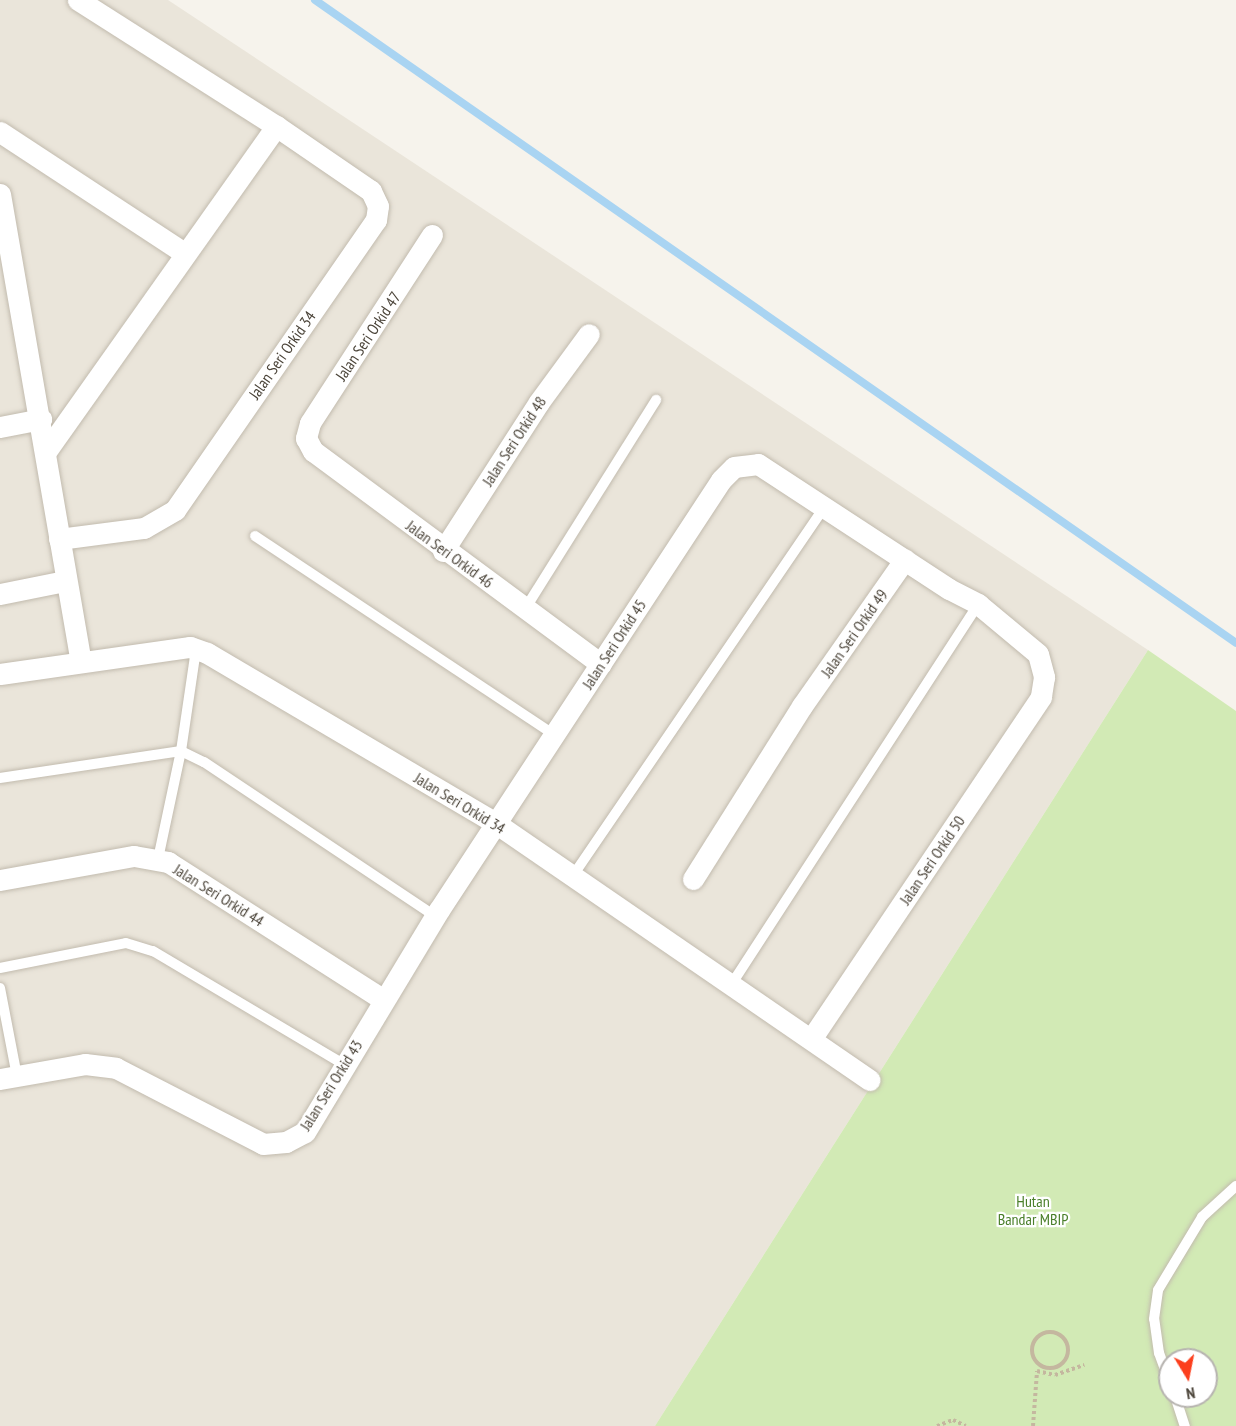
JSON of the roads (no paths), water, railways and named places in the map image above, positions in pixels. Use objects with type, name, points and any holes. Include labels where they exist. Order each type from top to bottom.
[{"type":"street","name":"Jalan Seri Orkid 34","points":[[59,539],[144,528],[175,510],[376,220],[378,206],[371,191],[276,126],[78,0]]},
{"type":"street","points":[[47,450],[184,253],[276,126]]},
{"type":"street","points":[[0,132],[184,253]]},
{"type":"street","points":[[0,194],[8,271],[47,450],[65,581],[81,662]]},
{"type":"street","name":"Jalan Seri Orkid 47","points":[[306,438],[310,423],[432,235]]},
{"type":"street","name":"Jalan Seri Orkid 48","points":[[443,551],[538,402],[589,334]]},
{"type":"street","points":[[0,427],[41,419]]},
{"type":"street","name":"Jalan Seri Orkid 46","points":[[306,438],[313,451],[443,551],[601,664]]},
{"type":"street","name":"Jalan Seri Orkid 45","points":[[497,824],[721,480],[734,467],[758,464],[826,506]]},
{"type":"street","points":[[826,506],[905,559],[978,603]]},
{"type":"street","name":"Jalan Seri Orkid 49","points":[[693,879],[802,706],[905,559]]},
{"type":"street","points":[[0,594],[65,581]]},
{"type":"street","name":"Jalan Seri Orkid 50","points":[[811,1039],[1041,697],[1044,677],[1038,654],[978,603]]},
{"type":"street","name":"Jalan Seri Orkid 34","points":[[196,649],[497,824],[870,1080]]},
{"type":"street","points":[[0,674],[196,649]]},
{"type":"street","name":"Jalan Seri Orkid 43","points":[[8,1077],[85,1064],[116,1068],[263,1144],[286,1142],[305,1132],[435,916],[497,824]]},
{"type":"street","name":"Jalan Seri Orkid 44","points":[[0,880],[134,856],[158,859],[384,1000]]},
{"type":"lane","points":[[525,609],[656,400]]},
{"type":"lane","points":[[572,877],[826,506]]},
{"type":"lane","points":[[255,536],[554,735]]},
{"type":"lane","points":[[731,985],[978,603]]},
{"type":"lane","points":[[158,859],[181,751],[196,649]]},
{"type":"lane","points":[[0,778],[181,751],[204,762],[435,916]]},
{"type":"lane","points":[[0,968],[126,943],[153,951],[345,1065]]},
{"type":"lane","points":[[0,988],[8,1077]]},
{"type":"lane","points":[[1158,1348],[1154,1319],[1158,1290],[1202,1217],[1236,1186]]},
{"type":"lane","points":[[1179,1408],[1185,1426]]},
{"type":"waterway","points":[[315,0],[1236,643]]},
{"type":"park label","name":"Hutan Bandar MBIP","points":[[1033,1210]]}]
